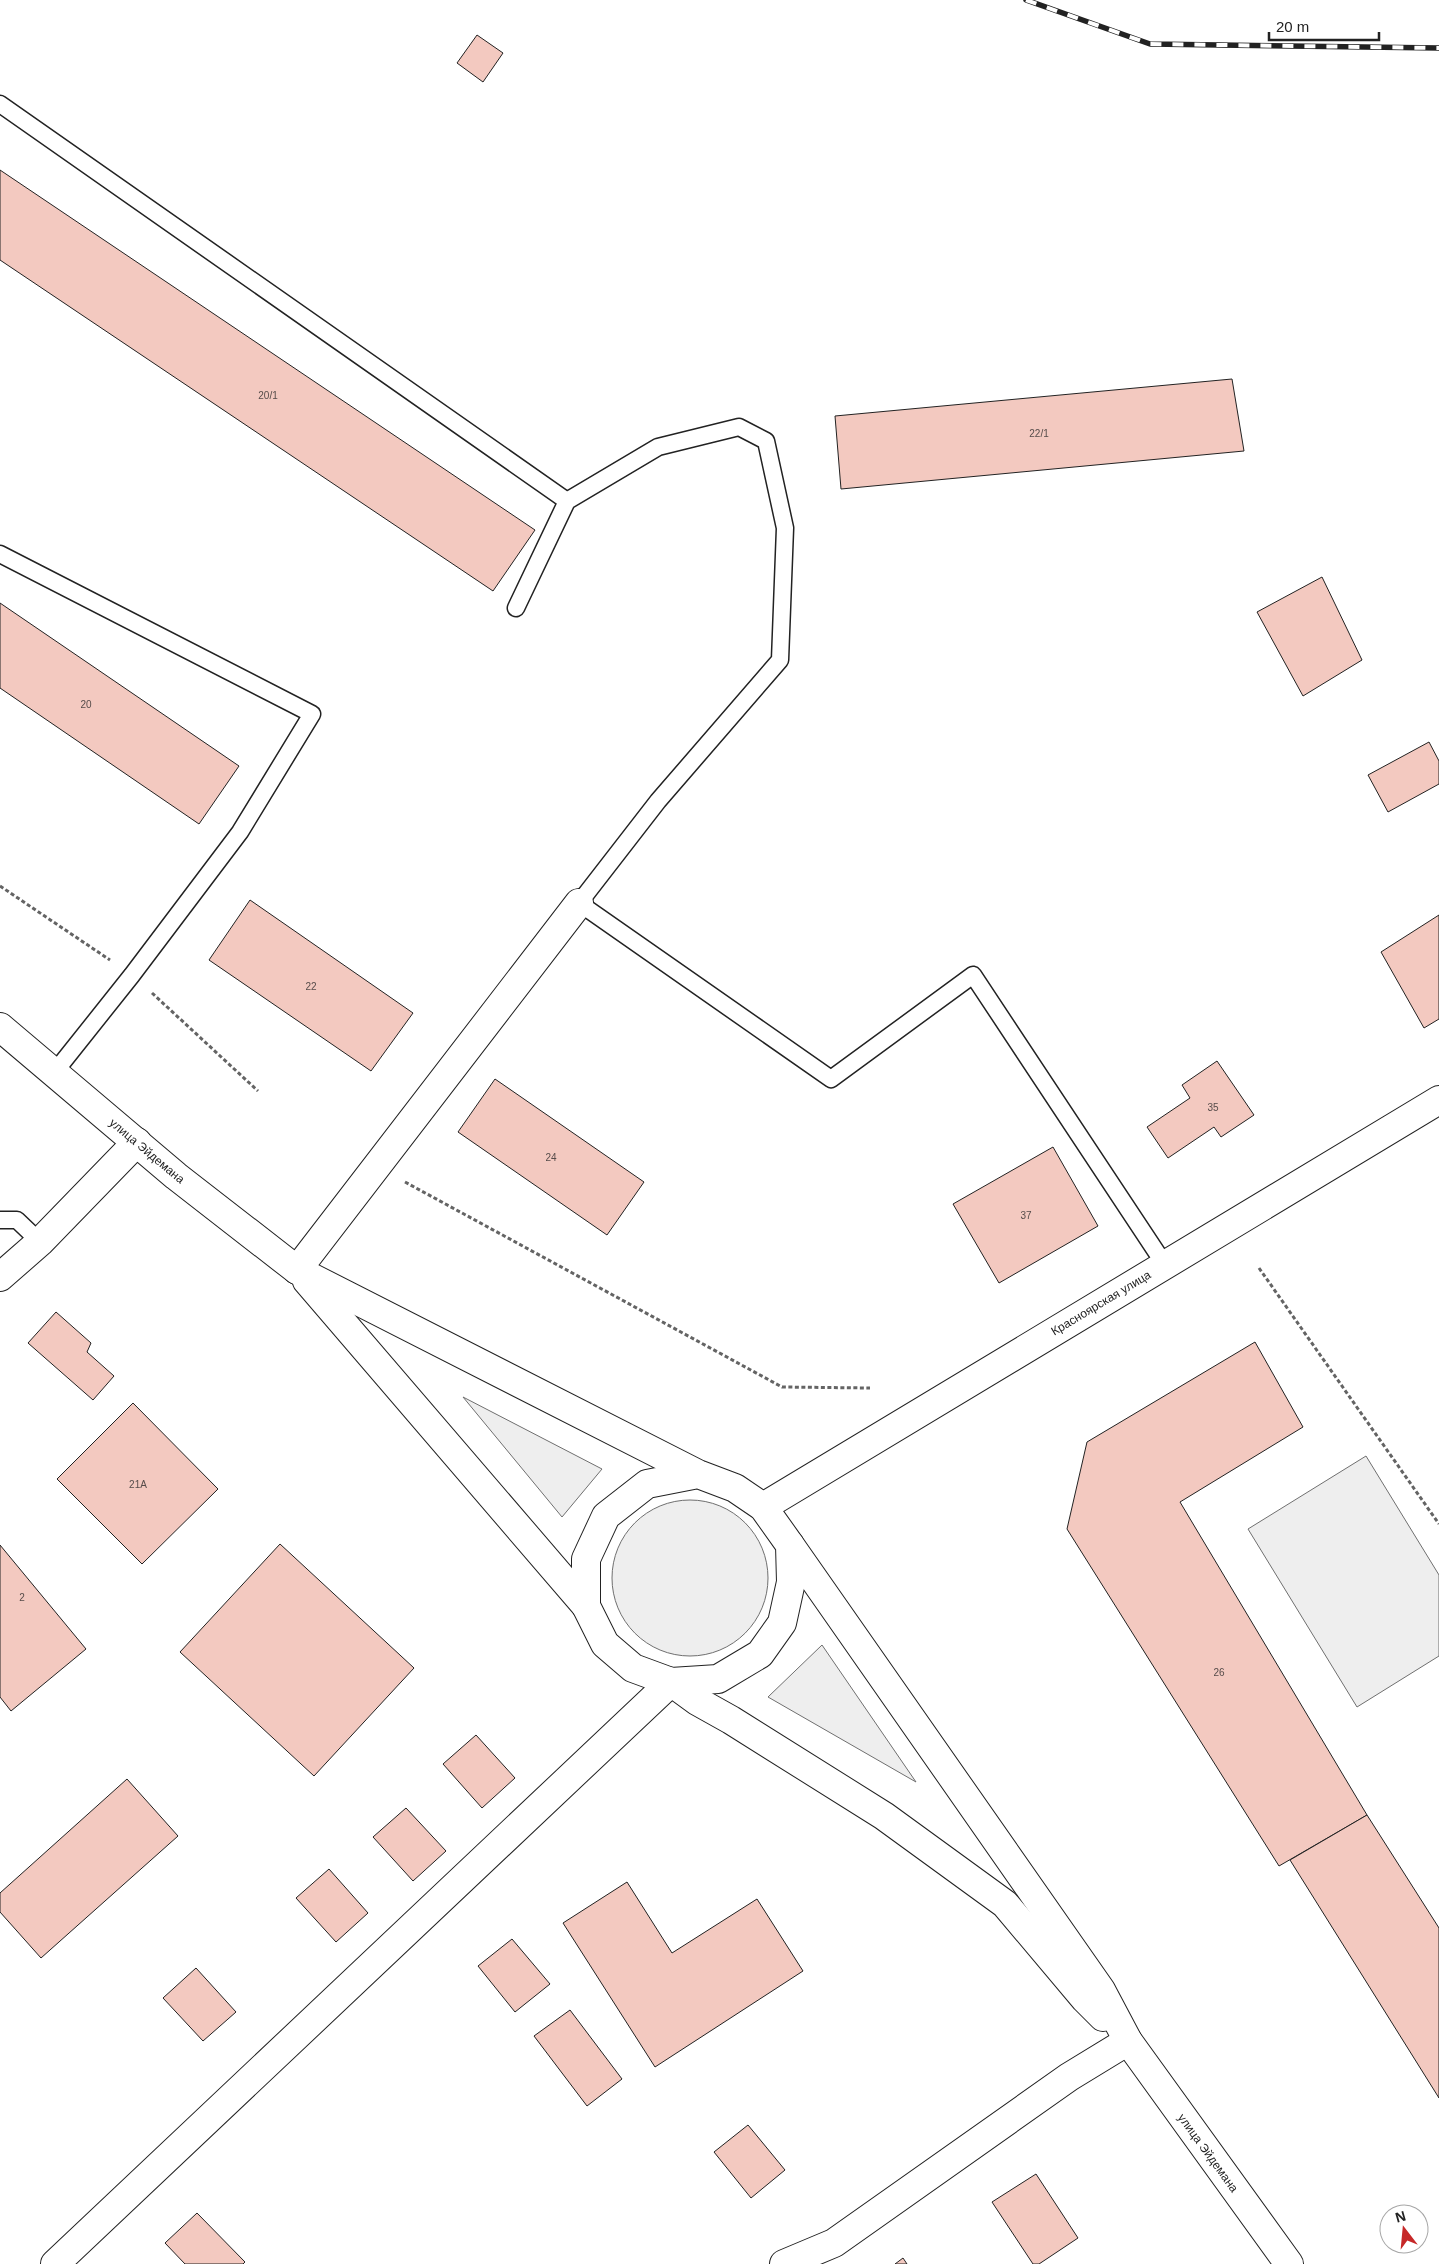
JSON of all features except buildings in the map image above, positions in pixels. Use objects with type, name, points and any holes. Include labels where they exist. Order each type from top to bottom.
[{"type":"main road","points":[[298,1270],[579,902]]},
{"type":"main road","name":"улица Эйдемана","points":[[0,1027],[176,1176],[298,1270]]},
{"type":"main road","name":"Красноярская улица","points":[[763,1507],[1439,1100]]},
{"type":"main road","points":[[0,1277],[40,1242],[137,1142]]},
{"type":"main road","points":[[298,1270],[698,1474],[735,1488],[763,1507],[1101,1990],[1128,2041]]},
{"type":"main road","points":[[298,1270],[586,1606],[605,1644],[633,1668],[671,1682],[697,1701],[731,1720],[884,1816],[1005,1904],[1085,1999],[1128,2041]]},
{"type":"main road","points":[[586,1606],[586,1559],[606,1516],[647,1484],[698,1474]]},
{"type":"main road","points":[[55,2264],[671,1682],[718,1679],[760,1654],[782,1623],[791,1582],[790,1545]]},
{"type":"main road","points":[[784,2264],[834,2243],[1069,2077],[1128,2041]]},
{"type":"main road","name":"улица Эйдемана","points":[[1128,2041],[1289,2264]]},
{"type":"lane","points":[[0,104],[567,502]]},
{"type":"lane","points":[[516,608],[567,502],[658,447],[739,427],[766,441],[785,528],[780,660],[658,801],[579,902],[831,1079],[973,974],[1165,1265]]},
{"type":"lane","points":[[0,554],[312,714],[240,832],[132,975],[54,1073]]},
{"type":"lane","points":[[0,1220],[17,1220],[40,1242]]},
{"type":"path","points":[[376,1167],[782,1387],[870,1388]]},
{"type":"path","points":[[1259,1268],[1439,1524]]},
{"type":"shaded area","points":[[463,1397],[602,1469],[562,1517]]},
{"type":"shaded area","points":[[1366,1456],[1439,1575],[1439,1656],[1357,1707],[1248,1529]]},
{"type":"shaded area","points":[[682,1500],[698,1500],[713,1503],[727,1509],[745,1523],[759,1541],[765,1555],[768,1578],[765,1601],[759,1615],[745,1633],[727,1647],[713,1653],[698,1656],[682,1656],[667,1653],[653,1647],[635,1633],[625,1621],[615,1601],[612,1586],[612,1570],[615,1555],[621,1541],[635,1523],[647,1513],[667,1503]]},
{"type":"shaded area","points":[[822,1645],[916,1782],[768,1697]]},
{"type":"railway","points":[[1026,0],[1150,44],[1439,48]]}]
